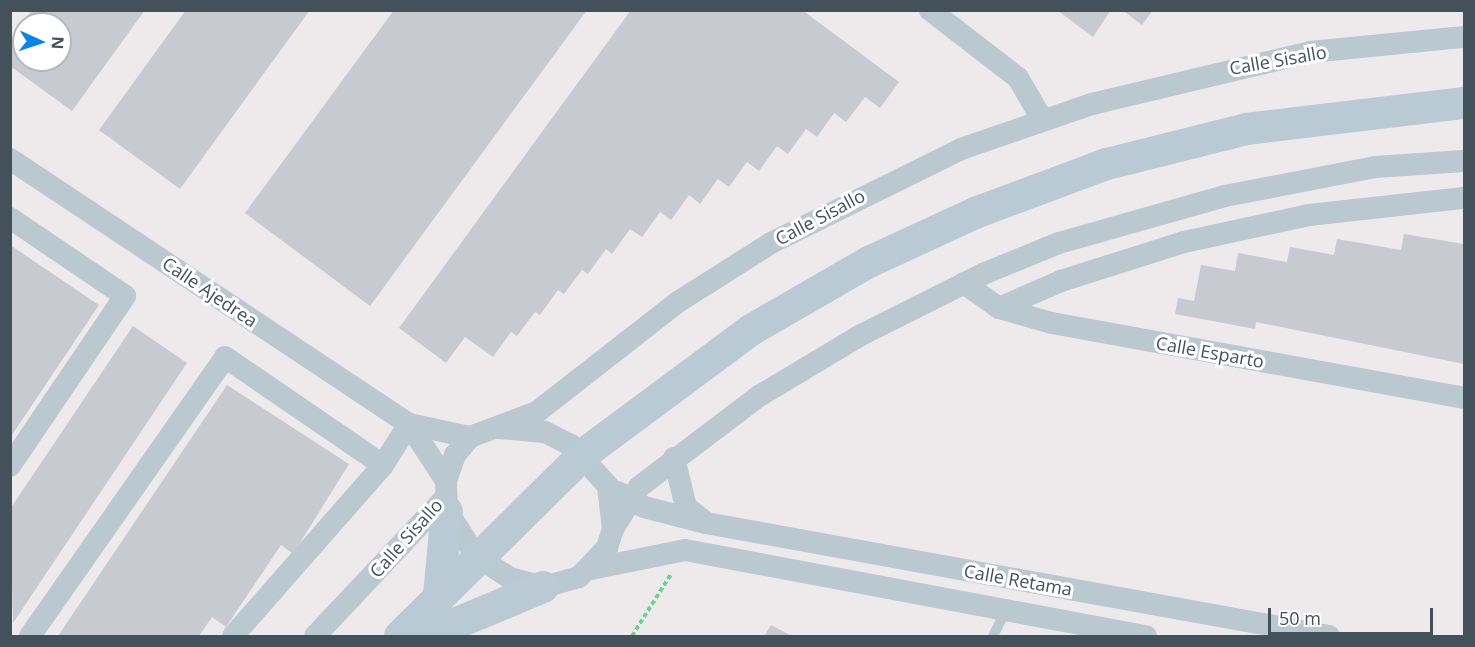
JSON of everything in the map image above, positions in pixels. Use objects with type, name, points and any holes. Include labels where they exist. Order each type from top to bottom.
[{"type":"street","points":[[930,10],[1018,78],[1042,119]]},
{"type":"street","name":"Calle Sisallo","points":[[315,636],[446,497],[455,455],[470,437],[537,412],[678,302],[771,243],[859,195],[1042,119],[1201,74],[1310,52],[1464,37]]},
{"type":"street","points":[[400,636],[476,556],[584,454],[751,330],[869,262],[975,213],[1107,164],[1246,129],[1464,104]]},
{"type":"street","name":"Calle Ajedrea","points":[[10,159],[409,424],[470,437]]},
{"type":"street","points":[[591,570],[607,548],[613,530],[631,499],[674,458],[808,365],[964,283],[1059,243],[1225,196],[1375,168],[1464,161]]},
{"type":"street","points":[[999,308],[1061,281],[1185,242],[1309,215],[1464,198]]},
{"type":"street","points":[[10,218],[125,296],[10,466]]},
{"type":"street","name":"Calle Esparto","points":[[964,283],[999,308],[1052,323],[1464,398]]},
{"type":"street","points":[[30,636],[225,357],[383,465]]},
{"type":"street","points":[[232,636],[383,465],[409,424]]},
{"type":"street","name":"Calle Ajedrea","points":[[409,424],[476,556]]},
{"type":"street","points":[[499,428],[545,432],[584,454],[608,486],[613,530]]},
{"type":"street","points":[[674,458],[686,507],[706,523]]},
{"type":"street","name":"Calle Retama","points":[[608,486],[631,499],[706,523],[1329,636]]},
{"type":"street","points":[[438,595],[446,497]]},
{"type":"street","name":"Calle Retama","points":[[543,587],[591,570],[685,550],[1146,636]]},
{"type":"street","points":[[476,556],[510,578],[543,587]]},
{"type":"street","points":[[426,636],[543,587]]},
{"type":"lane","points":[[993,636],[1006,611]]},
{"type":"path","points":[[632,636],[685,550]]},
{"type":"building","points":[[32,10],[145,10],[72,111],[18,72],[72,72],[72,12],[31,12]]},
{"type":"building","points":[[186,10],[310,10],[180,189],[99,130]]},
{"type":"building","points":[[394,10],[587,10],[370,306],[245,213]]},
{"type":"building","points":[[631,10],[802,10],[899,82],[880,108],[865,97],[846,122],[834,113],[817,137],[806,129],[788,154],[777,146],[759,171],[747,162],[729,187],[718,179],[700,204],[689,195],[671,220],[660,212],[642,237],[630,229],[612,254],[606,249],[588,274],[582,270],[564,294],[558,290],[540,315],[535,312],[517,336],[511,332],[493,357],[465,337],[446,363],[399,328]]},
{"type":"building","points":[[1057,10],[1111,10],[1093,37]]},
{"type":"building","points":[[1122,10],[1153,10],[1142,25]]},
{"type":"building","points":[[12,37],[12,67],[10,66],[10,40]]},
{"type":"building","points":[[1404,234],[1464,244],[1464,364],[1256,322],[1255,329],[1175,314],[1178,298],[1194,301],[1201,265],[1235,271],[1238,253],[1287,262],[1290,247],[1334,255],[1337,239],[1401,250]]},
{"type":"building","points":[[10,245],[99,305],[10,438]]},
{"type":"building","points":[[133,326],[187,363],[13,623],[10,509]]},
{"type":"building","points":[[227,385],[349,464],[293,554],[281,545],[226,627],[212,617],[199,636],[58,636]]},
{"type":"building","points":[[771,625],[792,636],[764,636]]}]
